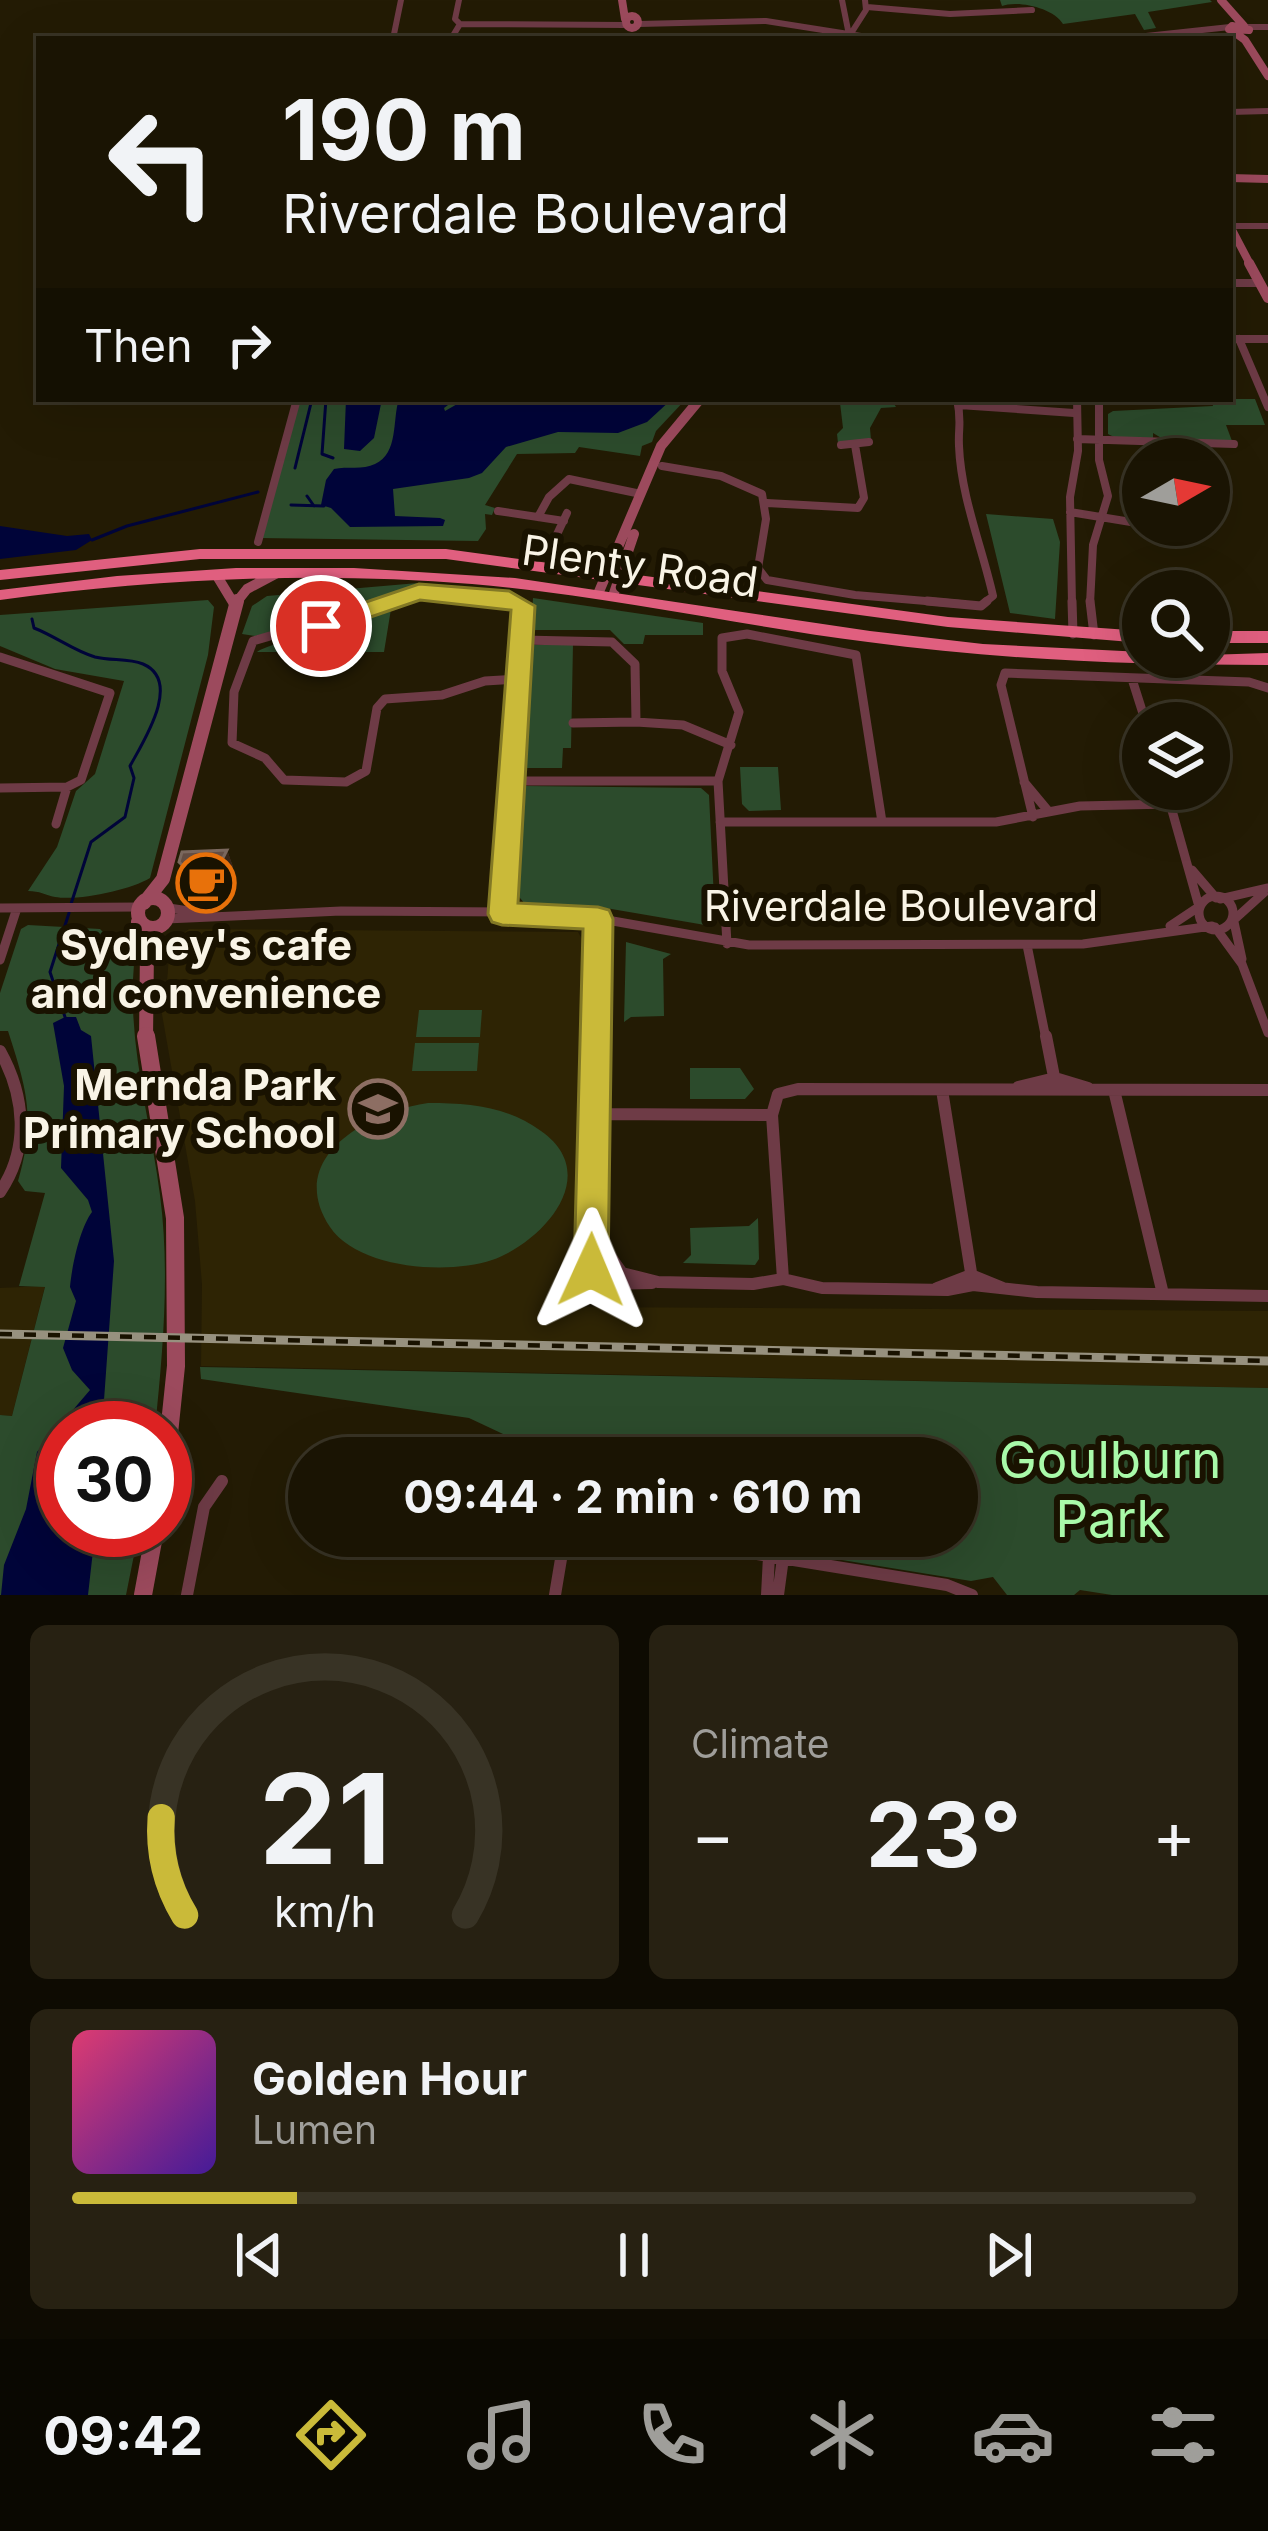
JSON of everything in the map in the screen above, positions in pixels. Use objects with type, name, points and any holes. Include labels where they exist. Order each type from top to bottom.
[{"type":"highway","name":"Plenty Road","points":[[0,575],[133,560],[302,551],[446,554],[948,622],[1122,636]]},
{"type":"highway","name":"Plenty Road","points":[[0,595],[277,573],[473,579],[814,629],[1018,652],[1172,660],[1268,659]]},
{"type":"highway","points":[[1230,637],[1268,637]]},
{"type":"street","points":[[394,36],[401,0]]},
{"type":"street","points":[[459,0],[455,19],[460,24],[766,21],[856,36]]},
{"type":"street","points":[[622,0],[633,25]]},
{"type":"street","points":[[633,0],[633,25]]},
{"type":"street","points":[[842,0],[848,35]]},
{"type":"street","points":[[1221,0],[1232,27]]},
{"type":"street","points":[[848,35],[866,4],[950,14],[1014,6],[1032,10]]},
{"type":"street","points":[[848,17],[857,17]]},
{"type":"street","points":[[453,36],[460,24]]},
{"type":"street","points":[[1153,36],[1268,27]]},
{"type":"street","points":[[1246,31],[1268,76]]},
{"type":"street","points":[[1233,112],[1267,110]]},
{"type":"street","points":[[1233,175],[1268,176]]},
{"type":"street","points":[[1233,226],[1268,226]]},
{"type":"street","points":[[1233,232],[1268,298]]},
{"type":"street","points":[[1233,283],[1259,283]]},
{"type":"street","points":[[1268,339],[1234,339],[1268,406]]},
{"type":"street","points":[[258,542],[296,402]]},
{"type":"street","points":[[605,595],[674,428],[697,402]]},
{"type":"street","points":[[658,465],[720,476],[756,490],[766,503],[766,537],[758,568],[767,580],[855,595],[986,604],[993,596],[983,549],[970,518],[958,442],[963,429],[958,402],[1074,413]]},
{"type":"street","points":[[1073,634],[1070,512],[1076,402]]},
{"type":"street","points":[[1094,635],[1090,605],[1093,545],[1108,496],[1099,442],[1099,402]]},
{"type":"street","points":[[1077,439],[1234,444]]},
{"type":"street","points":[[841,446],[868,442]]},
{"type":"street","points":[[766,503],[858,508],[864,498],[855,445]]},
{"type":"street","points":[[538,517],[553,486],[564,479],[582,478],[645,495]]},
{"type":"street","points":[[498,511],[565,517],[552,545]]},
{"type":"street","points":[[1070,512],[1122,522]]},
{"type":"street","points":[[147,949],[166,914],[163,879],[234,605],[247,589],[277,573]]},
{"type":"street","points":[[218,575],[234,605]]},
{"type":"street","points":[[502,914],[525,614],[518,602],[412,593],[321,626],[259,639],[245,653],[226,735],[232,743],[265,758],[284,781],[352,781],[366,771],[376,708],[385,699],[442,695],[492,680],[519,679]]},
{"type":"street","points":[[727,944],[718,781],[740,712],[722,671],[719,646],[724,636],[747,634],[853,653],[860,662],[882,822]]},
{"type":"street","points":[[523,640],[615,644],[635,664],[636,722]]},
{"type":"street","points":[[0,657],[109,691],[85,774],[67,787],[0,788]]},
{"type":"street","points":[[1033,817],[1001,685],[1004,674],[1019,670],[1250,682],[1268,688]]},
{"type":"street","points":[[1132,679],[1139,702]]},
{"type":"street","points":[[573,723],[683,725],[731,746]]},
{"type":"street","points":[[1021,777],[1049,812]]},
{"type":"street","points":[[512,781],[718,781]]},
{"type":"street","points":[[56,824],[67,787]]},
{"type":"street","points":[[720,822],[996,822],[1122,805]]},
{"type":"street","points":[[1172,810],[1202,920],[1242,964]]},
{"type":"street","points":[[1189,866],[1232,908],[1242,964],[1268,1033]]},
{"type":"street","points":[[163,879],[139,912],[147,949],[145,1029],[170,1174],[179,1298],[171,1401]]},
{"type":"street","points":[[1218,899],[1268,888]]},
{"type":"street","points":[[1234,921],[1268,888]]},
{"type":"street","name":"Riverdale Boulevard","points":[[1165,929],[1197,906],[1218,899]]},
{"type":"street","points":[[0,908],[139,912],[154,900],[166,914]]},
{"type":"street","points":[[0,960],[17,908]]},
{"type":"street","points":[[139,912],[151,926],[166,914]]},
{"type":"street","name":"Riverdale Boulevard","points":[[166,914],[502,914],[603,920],[727,944],[1104,943],[1165,929],[1234,921]]},
{"type":"street","points":[[603,920],[602,1245],[615,1268],[658,1282]]},
{"type":"street","points":[[600,1284],[591,1270],[603,920]]},
{"type":"street","points":[[1027,945],[1056,1082]]},
{"type":"street","points":[[0,1051],[18,1090],[21,1125],[12,1170],[0,1192]]},
{"type":"street","points":[[783,1279],[772,1115],[774,1099],[790,1090],[1036,1092],[1056,1082],[1114,1090],[1268,1090]]},
{"type":"street","points":[[942,1090],[972,1280]]},
{"type":"street","points":[[1114,1090],[1163,1294]]},
{"type":"street","points":[[604,1114],[772,1115]]},
{"type":"street","points":[[600,1284],[615,1268]]},
{"type":"street","points":[[600,1284],[753,1284],[783,1279],[822,1288],[937,1288],[972,1280],[1004,1289],[1268,1296]]},
{"type":"street","points":[[187,1595],[204,1507],[222,1481]]},
{"type":"street","points":[[143,1595],[150,1557]]},
{"type":"street","points":[[555,1595],[561,1557]]},
{"type":"street","points":[[767,1595],[776,1557]]},
{"type":"street","points":[[776,1557],[778,1595]]},
{"type":"street","points":[[776,1557],[947,1585],[972,1595]]},
{"type":"shaded area","points":[[346,402],[381,402],[374,438],[360,451],[344,449]]},
{"type":"shaded area","points":[[398,402],[452,402],[445,411],[461,402],[669,402],[647,422],[618,433],[558,432],[506,447],[482,473],[469,478],[393,489],[395,516],[440,518],[445,520],[443,526],[350,527],[331,508],[321,505],[326,480],[334,469],[375,464],[391,444]]},
{"type":"shaded area","points":[[0,526],[67,536],[89,534],[92,540],[76,550],[0,559]]},
{"type":"shaded area","name":"Mernda Park Primary School","points":[[189,929],[578,932],[583,941],[572,1307],[1268,1311],[1268,1388],[201,1366],[202,1284],[195,1201],[160,1003],[166,995],[170,943]]},
{"type":"shaded area","points":[[76,1017],[81,1030],[91,1036],[114,1261],[104,1401],[81,1401],[90,1390],[72,1370],[63,1348],[76,1301],[70,1287],[75,1258],[92,1212],[88,1200],[61,1168],[64,1086],[53,1023]]},
{"type":"shaded area","points":[[45,1286],[12,1416],[0,1415],[0,1288]]},
{"type":"shaded area","points":[[36,1457],[36,1557],[92,1557],[88,1595],[1,1595],[4,1565],[26,1509]]},
{"type":"green space","points":[[1000,0],[1212,2],[1148,12],[1156,28],[1144,30],[1135,14],[1063,24],[1043,9],[1002,6]]},
{"type":"green space","points":[[1255,399],[1265,425],[1226,425],[1232,441],[1161,438],[1153,433],[1153,438],[1118,439],[1108,434],[1108,414]]},
{"type":"green space","points":[[297,402],[683,402],[656,431],[652,442],[642,446],[640,456],[579,447],[575,453],[517,454],[485,505],[495,508],[492,515],[485,514],[486,529],[478,541],[259,538]]},
{"type":"green space","points":[[893,402],[896,407],[881,408],[870,428],[871,440],[838,443],[837,434],[843,428],[840,403]]},
{"type":"green space","points":[[986,514],[1053,519],[1060,542],[1055,619],[1010,613]]},
{"type":"green space","points":[[418,583],[419,589],[353,613],[255,636],[242,634],[252,606],[267,596]]},
{"type":"green space","points":[[533,598],[703,623],[703,635],[645,635],[643,644],[624,644],[610,630],[531,630]]},
{"type":"green space","points":[[208,600],[214,607],[208,655],[150,878],[77,897],[28,891],[57,847],[76,791],[95,774],[124,681],[55,669],[0,646],[0,615]]},
{"type":"green space","points":[[391,609],[384,652],[257,652],[278,643]]},
{"type":"green space","points":[[573,644],[571,748],[563,748],[562,768],[521,768],[532,645]]},
{"type":"green space","points":[[740,767],[778,767],[781,810],[749,811],[742,804]]},
{"type":"green space","points":[[526,786],[701,788],[709,795],[715,920],[705,925],[594,906],[525,904],[515,892],[519,791]]},
{"type":"green space","points":[[28,925],[100,929],[134,964],[137,1051],[165,1253],[157,1401],[36,1401],[36,1557],[134,1557],[126,1595],[0,1595],[0,1415],[12,1416],[45,1287],[19,1286],[45,1193],[25,1191],[18,1181],[27,1140],[27,1105],[8,1031],[0,1031],[0,993],[21,929]]},
{"type":"green space","points":[[626,942],[671,954],[663,959],[664,1016],[631,1017],[624,1022]]},
{"type":"green space","points":[[419,1010],[482,1010],[480,1037],[416,1037]]},
{"type":"green space","points":[[415,1043],[479,1043],[477,1071],[412,1071]]},
{"type":"green space","points":[[690,1068],[740,1068],[754,1089],[745,1099],[690,1099]]},
{"type":"green space","points":[[428,1103],[501,1111],[541,1131],[559,1148],[567,1167],[566,1187],[559,1206],[530,1239],[474,1265],[429,1267],[361,1252],[330,1227],[318,1202],[318,1179],[340,1141],[382,1116]]},
{"type":"green space","points":[[758,1218],[759,1259],[755,1265],[683,1263],[691,1255],[690,1228],[749,1226]]},
{"type":"green space","name":"Goulburn Park","points":[[200,1367],[1268,1388],[1268,1595],[1112,1595],[1080,1590],[1074,1595],[1007,1595],[993,1577],[971,1581],[824,1557],[978,1557],[978,1437],[509,1437],[469,1418],[201,1379]]},
{"type":"building","points":[[227,850],[217,870],[192,874],[179,862],[182,852]]},
{"type":"waterway","points":[[295,468],[311,402]]},
{"type":"waterway","points":[[326,402],[322,454],[333,458]]},
{"type":"waterway","points":[[92,540],[127,526],[258,492]]},
{"type":"waterway","points":[[307,496],[314,506]]},
{"type":"waterway","points":[[291,505],[314,506]]},
{"type":"waterway","points":[[314,506],[324,506]]},
{"type":"waterway","points":[[32,619],[34,628],[87,654],[143,664],[160,684],[156,712],[130,766],[134,778],[125,817],[91,842],[71,904]]},
{"type":"waterway","points":[[65,1017],[50,972],[69,913]]},
{"type":"railway","points":[[0,1334],[1268,1361]]},
{"type":"place","name":"Sydney's cafe and convenience","points":[[206,883]]},
{"type":"place","name":"Mernda Park Primary School","points":[[378,1109]]},
{"type":"route","points":[[321,626],[419,592],[509,599],[523,606],[502,914],[598,919],[591,1270]]}]
